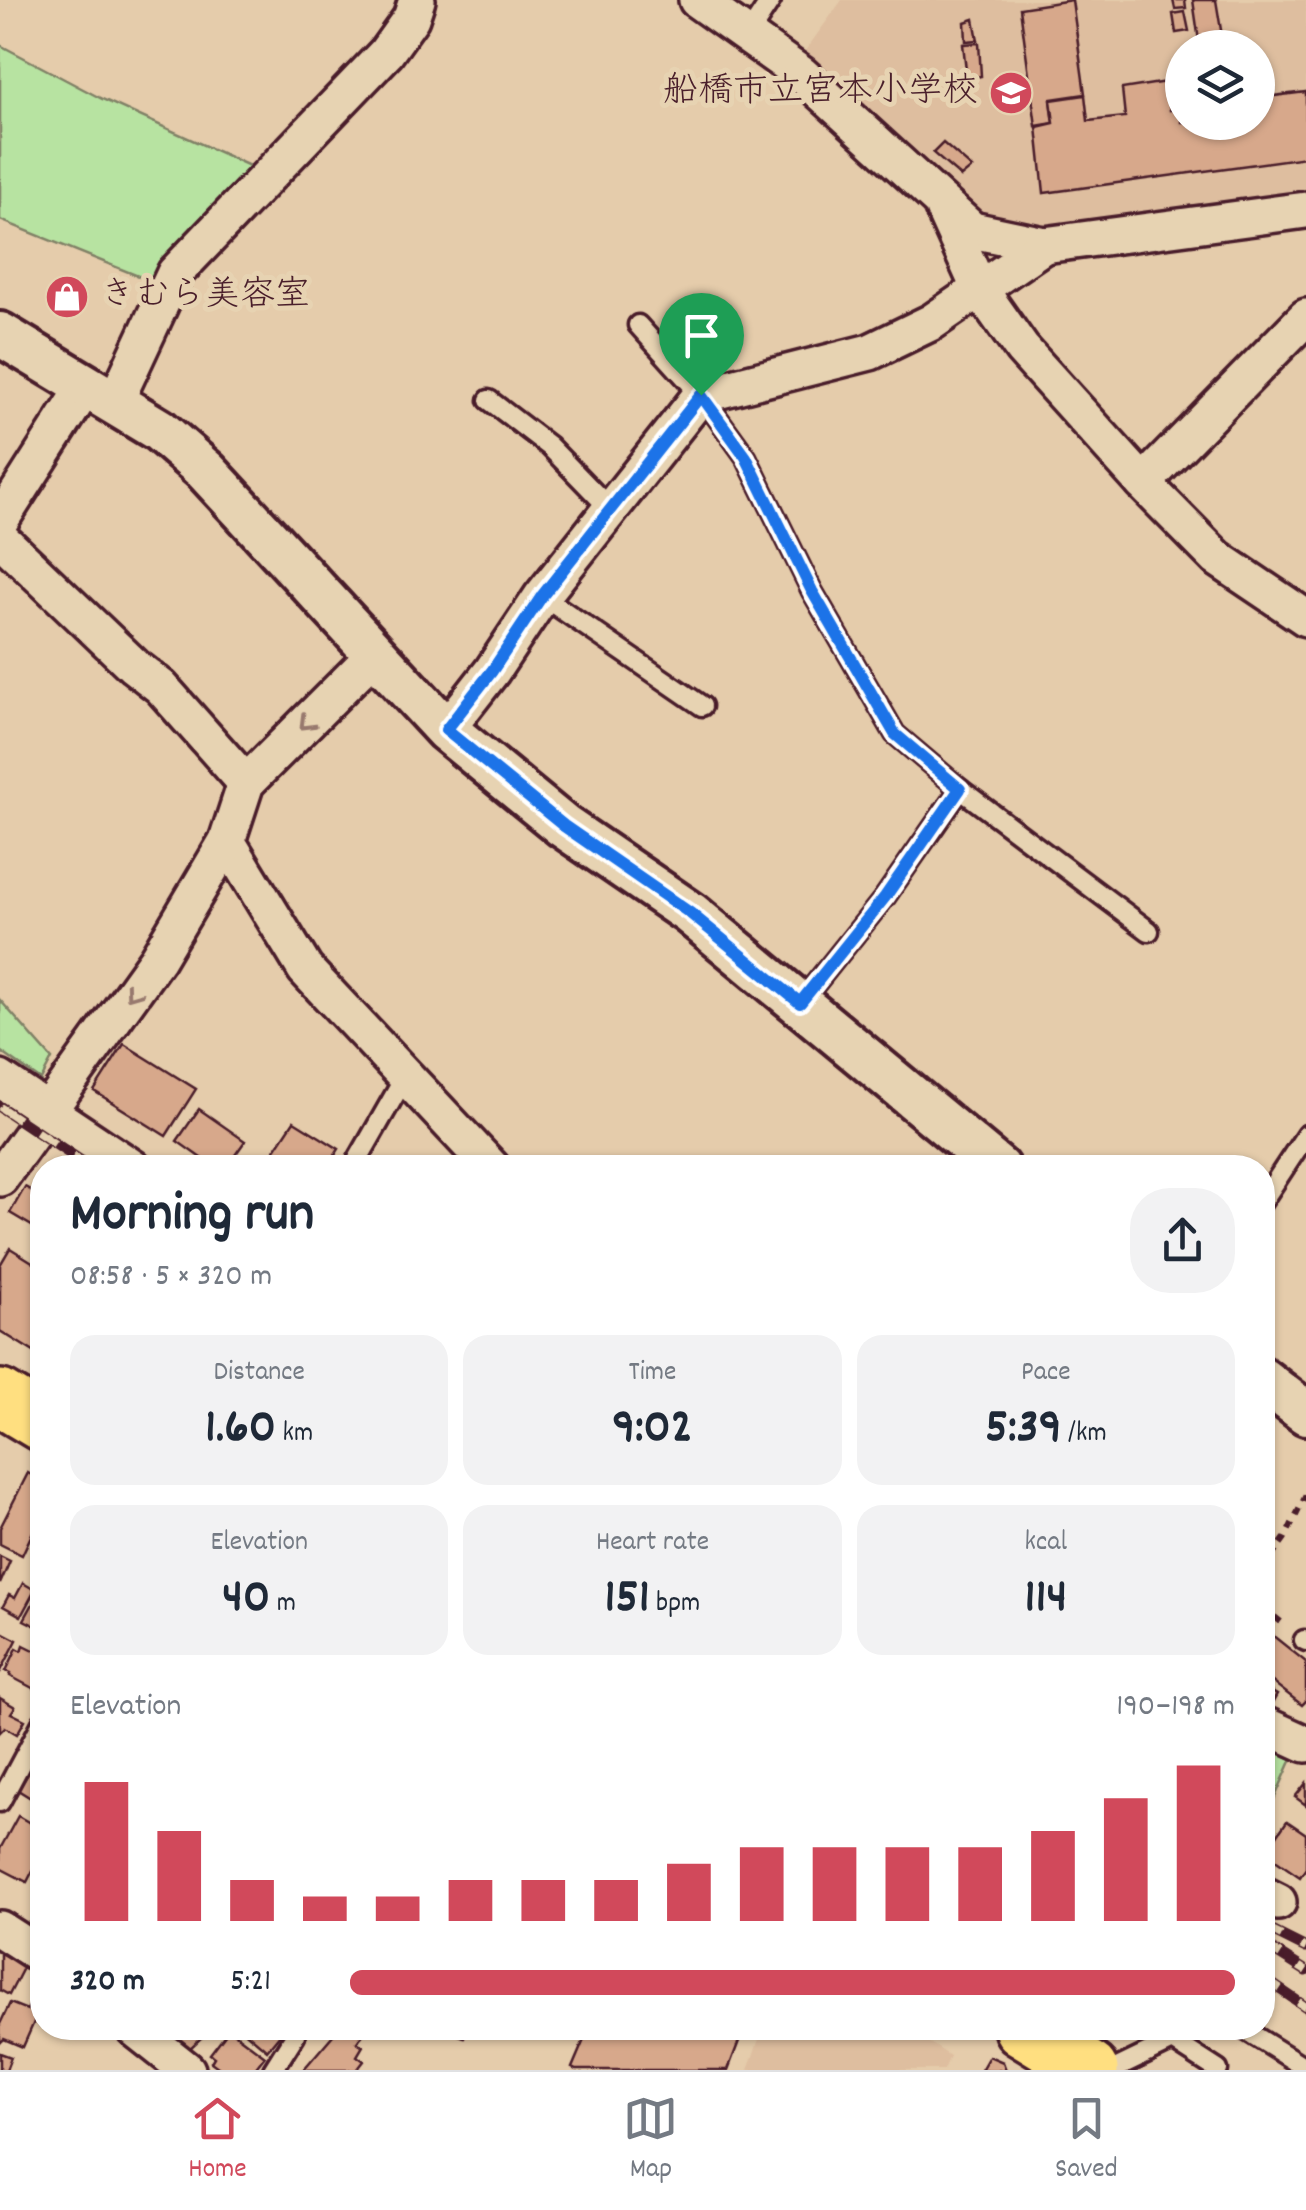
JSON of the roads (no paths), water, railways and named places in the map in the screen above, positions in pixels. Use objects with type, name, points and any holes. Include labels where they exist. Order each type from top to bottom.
[{"type":"highway","points":[[0,1398],[30,1416]]},
{"type":"highway","points":[[1041,2040],[1090,2070]]},
{"type":"street","points":[[0,521],[100,394],[174,274],[386,53],[410,18],[417,0]]},
{"type":"street","points":[[697,0],[801,74],[972,230],[1044,244],[1306,210]]},
{"type":"street","points":[[943,207],[979,288],[1022,349],[1143,484],[1217,558],[1304,613]]},
{"type":"street","points":[[446,730],[492,671],[542,596],[701,395],[870,352],[932,322],[1044,244]]},
{"type":"street","points":[[1143,484],[1306,317]]},
{"type":"street","points":[[0,334],[159,430],[206,471],[446,730],[564,826],[690,913],[982,1155]]},
{"type":"street","points":[[0,538],[161,687],[246,783]]},
{"type":"street","points":[[0,1178],[157,959],[226,842],[246,783],[375,654]]},
{"type":"street","points":[[226,842],[305,969],[480,1155]]},
{"type":"street","points":[[0,1079],[114,1155]]},
{"type":"street","points":[[1275,1389],[1306,1413]]},
{"type":"street","points":[[1275,1730],[1306,1744]]},
{"type":"street","points":[[0,1929],[30,1948]]},
{"type":"street","points":[[149,2040],[186,2070]]},
{"type":"lane","points":[[746,38],[771,0]]},
{"type":"lane","points":[[638,326],[701,395],[746,457],[812,591],[895,734],[960,789],[1149,931]]},
{"type":"lane","points":[[489,400],[549,446],[611,510]]},
{"type":"lane","points":[[542,596],[702,706]]},
{"type":"lane","points":[[800,1003],[885,897],[960,789]]},
{"type":"lane","points":[[360,1155],[406,1075]]},
{"type":"lane","points":[[1275,1182],[1306,1135]]},
{"type":"lane","points":[[0,1802],[30,1746]]},
{"type":"lane","points":[[273,2070],[292,2040]]},
{"type":"lane","points":[[1261,2040],[1306,2068]]},
{"type":"lane","points":[[1113,2070],[1173,2041],[1218,2070]]},
{"type":"railway","points":[[0,1107],[72,1155]]},
{"type":"railway","points":[[1275,1932],[1306,1948]]},
{"type":"railway","points":[[1275,1951],[1306,1971]]},
{"type":"railway","points":[[1275,1986],[1306,2007]]},
{"type":"place","name":"船橋市立宮本小学校","points":[[1011,93]]},
{"type":"place","name":"きむら美容室","points":[[67,297]]}]
